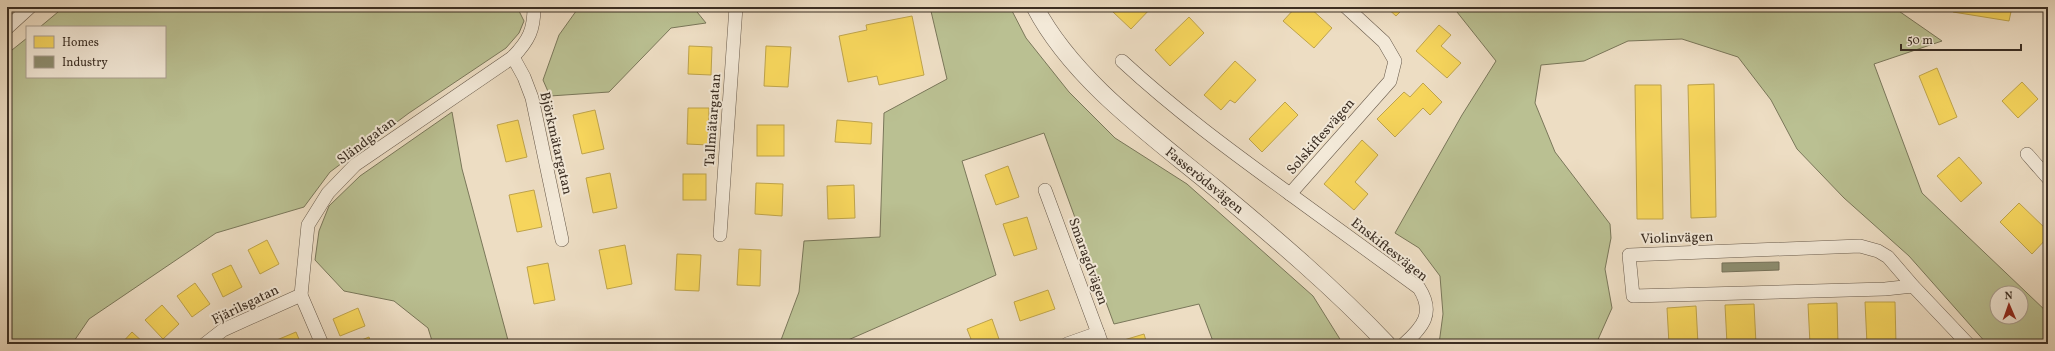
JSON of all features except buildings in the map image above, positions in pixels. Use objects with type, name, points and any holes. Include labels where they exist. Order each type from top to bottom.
[{"type":"street","points":[[7,28],[30,7]]},
{"type":"street","name":"Sländgatan","points":[[300,295],[308,225],[328,193],[355,165],[513,57],[525,44],[532,30],[534,7]]},
{"type":"street","name":"Tallmätargatan","points":[[720,235],[736,7]]},
{"type":"street","name":"Fasserödsvägen","points":[[1035,7],[1042,20],[1088,79],[1145,130],[1268,232],[1364,320],[1387,344]]},
{"type":"street","name":"Solskiftesvägen","points":[[1122,61],[1158,94],[1212,138],[1290,194],[1390,81],[1395,61],[1384,42],[1346,7]]},
{"type":"street","name":"Björkmätargatan","points":[[513,57],[524,77],[532,98],[562,240]]},
{"type":"street","points":[[2027,154],[2048,178]]},
{"type":"street","name":"Smaragdvägen","points":[[1045,190],[1100,339]]},
{"type":"street","name":"Enskiftesvägen","points":[[1290,194],[1419,288],[1423,295],[1426,307],[1424,322],[1418,332],[1404,344]]},
{"type":"street","name":"Violinvägen","points":[[1912,286],[1885,290],[1633,296],[1629,255],[1860,246],[1878,251],[1888,257],[1912,286],[1968,344]]},
{"type":"street","points":[[300,295],[322,344]]},
{"type":"street","name":"Fjärilsgatan","points":[[205,344],[223,330],[300,295]]},
{"type":"street","points":[[1067,344],[1100,339]]},
{"type":"green space","points":[[64,7],[517,7],[524,21],[519,33],[506,48],[409,113],[330,172],[304,207],[216,233],[89,319],[72,344],[7,344],[7,54],[26,39],[26,78],[166,78],[166,26],[41,26]]},
{"type":"green space","points":[[579,7],[625,9],[645,7],[693,7],[706,23],[671,28],[609,92],[550,96],[543,80],[559,35]]},
{"type":"green space","points":[[930,7],[1010,7],[1026,38],[1069,92],[1115,138],[1187,184],[1313,296],[1343,344],[1214,344],[1199,304],[1114,324],[1044,133],[962,161],[996,275],[839,344],[792,344],[781,340],[799,292],[804,241],[880,237],[884,113],[947,79]]},
{"type":"green space","points":[[1453,7],[1893,7],[1942,41],[1874,64],[1922,193],[2019,285],[1989,285],[1989,325],[2029,325],[2029,295],[2048,313],[2048,344],[1987,344],[1909,256],[1844,198],[1797,149],[1771,100],[1738,57],[1682,39],[1628,41],[1584,61],[1541,65],[1535,103],[1555,152],[1610,224],[1611,238],[1605,269],[1612,308],[1596,344],[1439,344],[1443,314],[1440,276],[1419,248],[1395,233],[1462,115],[1496,61]]},
{"type":"green space","points":[[452,112],[462,169],[509,344],[433,344],[428,328],[394,301],[344,291],[315,260],[319,231],[329,206],[360,176]]}]
